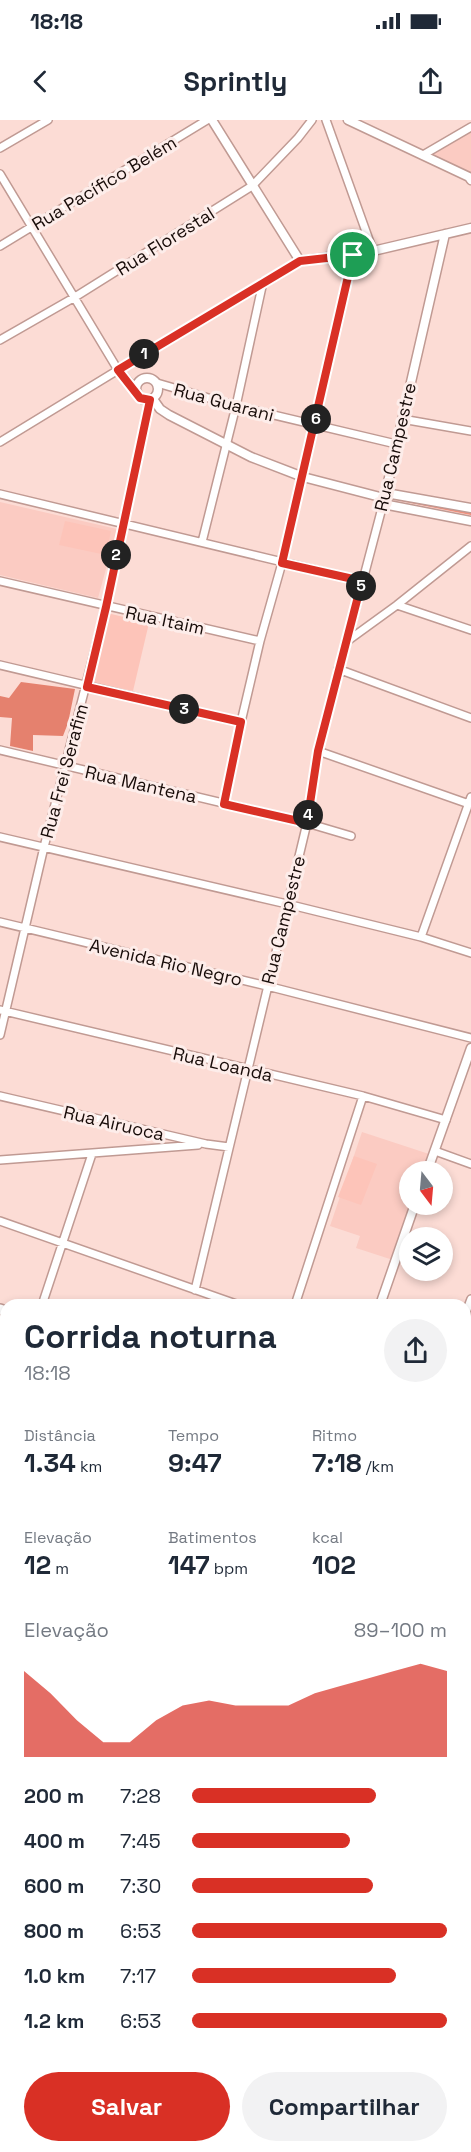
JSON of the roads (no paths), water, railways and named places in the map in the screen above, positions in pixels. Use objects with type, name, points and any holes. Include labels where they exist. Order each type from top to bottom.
[{"type":"street","points":[[0,148],[48,120]]},
{"type":"street","points":[[210,120],[300,261]]},
{"type":"street","name":"Rua Pacífico Belém","points":[[1,246],[210,120]]},
{"type":"street","name":"Rua Florestal","points":[[0,340],[75,297],[252,186],[312,120]]},
{"type":"street","points":[[326,120],[373,251]]},
{"type":"street","points":[[348,120],[469,177],[471,180]]},
{"type":"street","points":[[423,155],[471,127]]},
{"type":"street","points":[[0,174],[120,372]]},
{"type":"street","points":[[0,442],[120,372],[300,261],[353,255],[471,228]]},
{"type":"street","name":"Rua Campestre","points":[[195,1290],[307,823],[318,751],[384,498],[445,234]]},
{"type":"street","points":[[0,255],[1,246]]},
{"type":"street","points":[[224,804],[260,641],[303,477],[353,255]]},
{"type":"street","points":[[202,542],[236,406],[263,282]]},
{"type":"street","name":"Rua Guarani","points":[[120,372],[141,380],[151,379],[157,383],[236,406],[396,444]]},
{"type":"street","name":"Rua Guarani","points":[[120,372],[140,398],[151,399],[158,394],[157,383]]},
{"type":"street","points":[[137,392],[137,386],[141,380]]},
{"type":"street","points":[[151,399],[160,409],[225,445],[303,477],[471,520]]},
{"type":"street","name":"Rua Frei Serafim","points":[[0,1035],[3,1011],[106,607],[151,399]]},
{"type":"street","points":[[402,419],[471,431]]},
{"type":"street","points":[[0,494],[362,581]]},
{"type":"street","points":[[384,498],[471,508]]},
{"type":"street","points":[[346,642],[398,605],[471,546]]},
{"type":"street","name":"Rua Itaim","points":[[0,581],[260,641]]},
{"type":"street","points":[[398,605],[471,630]]},
{"type":"street","points":[[0,665],[241,722]]},
{"type":"street","points":[[338,669],[471,718]]},
{"type":"street","name":"Rua Mantena","points":[[0,750],[307,823],[351,836]]},
{"type":"street","points":[[318,751],[470,801],[421,937]]},
{"type":"street","points":[[0,837],[421,937],[471,953]]},
{"type":"street","name":"Avenida Rio Negro","points":[[0,922],[471,1038]]},
{"type":"street","name":"Rua Loanda","points":[[3,1011],[363,1096],[446,1120]]},
{"type":"street","points":[[431,1161],[471,1048]]},
{"type":"street","name":"Rua Airuoca","points":[[0,1096],[206,1144],[229,1147]]},
{"type":"street","points":[[297,1299],[363,1096]]},
{"type":"street","points":[[0,1160],[206,1144]]},
{"type":"street","points":[[435,1151],[471,1164]]},
{"type":"street","points":[[44,1299],[92,1154]]},
{"type":"street","points":[[382,1299],[412,1215]]},
{"type":"street","points":[[0,1221],[221,1299]]},
{"type":"waterway","points":[[391,498],[471,514]]}]
